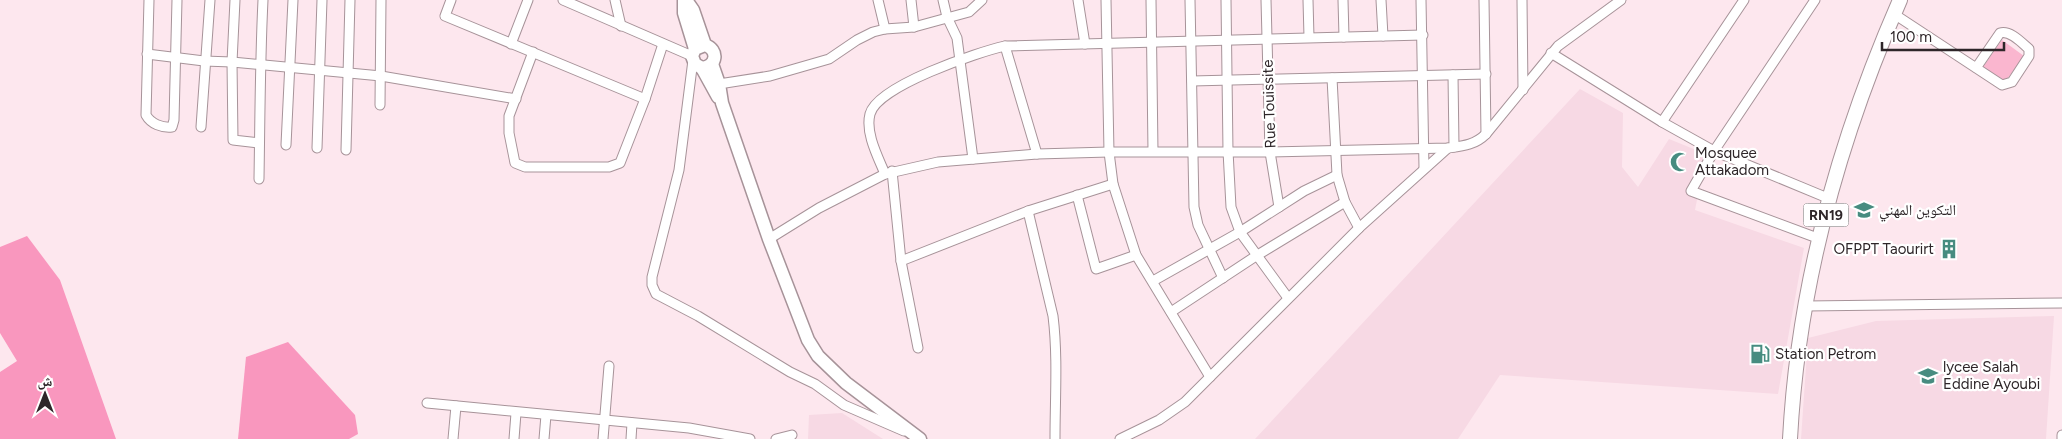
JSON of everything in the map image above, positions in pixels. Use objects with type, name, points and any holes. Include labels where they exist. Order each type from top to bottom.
[{"type":"main road","points":[[685,0],[693,10],[700,57],[712,88],[722,103]]},
{"type":"main road","name":"RN19","points":[[1790,439],[1793,387],[1806,306],[1830,199],[1853,120],[1900,0]]},
{"type":"main road","points":[[700,57],[719,84],[722,103],[769,239],[808,340],[818,356],[853,388],[919,438]]},
{"type":"street","points":[[149,0],[146,115],[155,124],[166,128],[173,126],[178,0]]},
{"type":"street","points":[[201,127],[204,62],[210,0]]},
{"type":"street","points":[[235,0],[232,62],[233,140],[259,143]]},
{"type":"street","points":[[259,179],[260,65],[263,0]]},
{"type":"street","points":[[286,145],[293,0]]},
{"type":"street","points":[[318,148],[322,0]]},
{"type":"street","points":[[346,150],[350,0]]},
{"type":"street","points":[[380,105],[381,0]]},
{"type":"street","points":[[451,0],[445,16],[645,99]]},
{"type":"street","points":[[511,44],[528,0]]},
{"type":"street","points":[[563,0],[663,44],[700,57],[679,170],[652,280],[656,294],[698,316],[790,372],[815,384],[844,405],[919,438]]},
{"type":"street","points":[[615,0],[621,26]]},
{"type":"street","points":[[878,0],[885,29]]},
{"type":"street","points":[[911,0],[914,27]]},
{"type":"street","points":[[943,0],[947,17],[957,38],[973,159]]},
{"type":"street","points":[[719,84],[770,76],[829,59],[857,40],[885,29],[914,27],[969,12],[982,0]]},
{"type":"street","points":[[1078,0],[1085,44]]},
{"type":"street","points":[[1106,0],[1110,152],[1113,184],[1136,255],[1210,377]]},
{"type":"street","points":[[1151,0],[1153,152]]},
{"type":"street","points":[[1190,0],[1195,212],[1208,249],[1223,278]]},
{"type":"street","points":[[1226,0],[1228,151],[1231,207],[1240,232],[1288,298]]},
{"type":"street","name":"Rue Touissite","points":[[1266,0],[1270,152],[1279,206]]},
{"type":"street","points":[[1308,0],[1309,37]]},
{"type":"street","points":[[1343,0],[1344,37]]},
{"type":"street","points":[[1381,0],[1383,36]]},
{"type":"street","points":[[1421,0],[1424,168]]},
{"type":"street","points":[[1484,0],[1486,134]]},
{"type":"street","points":[[1522,0],[1523,90]]},
{"type":"street","points":[[1607,0],[1609,10]]},
{"type":"street","points":[[769,239],[819,208],[889,172],[938,162],[1037,154],[1110,152],[1270,152],[1451,148],[1478,142],[1558,46],[1622,0]]},
{"type":"street","points":[[1662,122],[1744,0]]},
{"type":"street","points":[[1815,0],[1714,151],[1691,191],[1820,239]]},
{"type":"street","points":[[1894,14],[1976,68],[2002,85],[2012,82],[2029,56],[2029,48],[2003,31],[1976,68]]},
{"type":"street","points":[[918,348],[900,261],[889,172],[874,149],[870,127],[869,116],[872,109],[887,95],[925,74],[988,50],[1005,46],[1423,35]]},
{"type":"street","points":[[532,52],[509,116],[509,133],[515,163],[525,167],[609,167],[620,163],[645,99],[663,44]]},
{"type":"street","points":[[1005,46],[1037,154]]},
{"type":"street","points":[[1551,53],[1662,122],[1714,151],[1830,199]]},
{"type":"street","points":[[147,54],[204,62],[232,62],[381,76],[516,98]]},
{"type":"street","points":[[1192,81],[1486,74]]},
{"type":"street","points":[[1451,148],[1453,75]]},
{"type":"street","points":[[1332,78],[1337,175],[1345,202],[1359,228]]},
{"type":"street","points":[[1120,439],[1185,402],[1359,228],[1424,168],[1451,148]]},
{"type":"street","points":[[1153,281],[1240,232],[1279,206],[1337,175]]},
{"type":"street","points":[[900,261],[1028,211],[1113,184]]},
{"type":"street","points":[[1077,195],[1096,269],[1136,255]]},
{"type":"street","points":[[1171,312],[1256,256],[1345,202]]},
{"type":"street","points":[[1028,211],[1053,316],[1057,359],[1055,439]]},
{"type":"street","points":[[1806,306],[2062,303]]},
{"type":"street","points":[[603,439],[609,366]]},
{"type":"street","points":[[427,403],[516,413],[689,428],[750,439]]},
{"type":"street","points":[[453,439],[456,406]]},
{"type":"street","points":[[514,439],[516,413]]},
{"type":"street","points":[[544,439],[546,415]]},
{"type":"street","points":[[631,439],[632,423]]},
{"type":"street","points":[[776,439],[792,434]]},
{"type":"shaded area","points":[[2002,40],[2024,56],[2005,82],[1983,67]]},
{"type":"shaded area","points":[[1580,89],[1623,113],[1622,167],[1638,187],[1669,139],[1706,154],[1695,210],[1804,248],[1778,394],[1500,375],[1458,439],[1255,439]]},
{"type":"shaded area","points":[[27,236],[60,280],[116,439],[0,439],[0,372],[17,361],[0,333],[0,247]]},
{"type":"shaded area","name":"lycee Salah Eddine Ayoubi","points":[[2054,316],[2046,439],[1801,439],[1808,338],[1876,321]]},
{"type":"shaded area","points":[[288,342],[355,415],[358,434],[349,439],[238,439],[246,357]]},
{"type":"shaded area","points":[[842,413],[883,439],[808,439],[809,415]]},
{"type":"place","name":"Mosquee Attakadom","points":[[1680,162]]},
{"type":"place","name":"التكوين المهني","points":[[1864,210]]},
{"type":"place","name":"OFPPT Taourirt","points":[[1949,249]]},
{"type":"place","name":"Station Petrom","points":[[1760,354]]},
{"type":"place","name":"lycee Salah Eddine Ayoubi","points":[[1928,376]]}]
